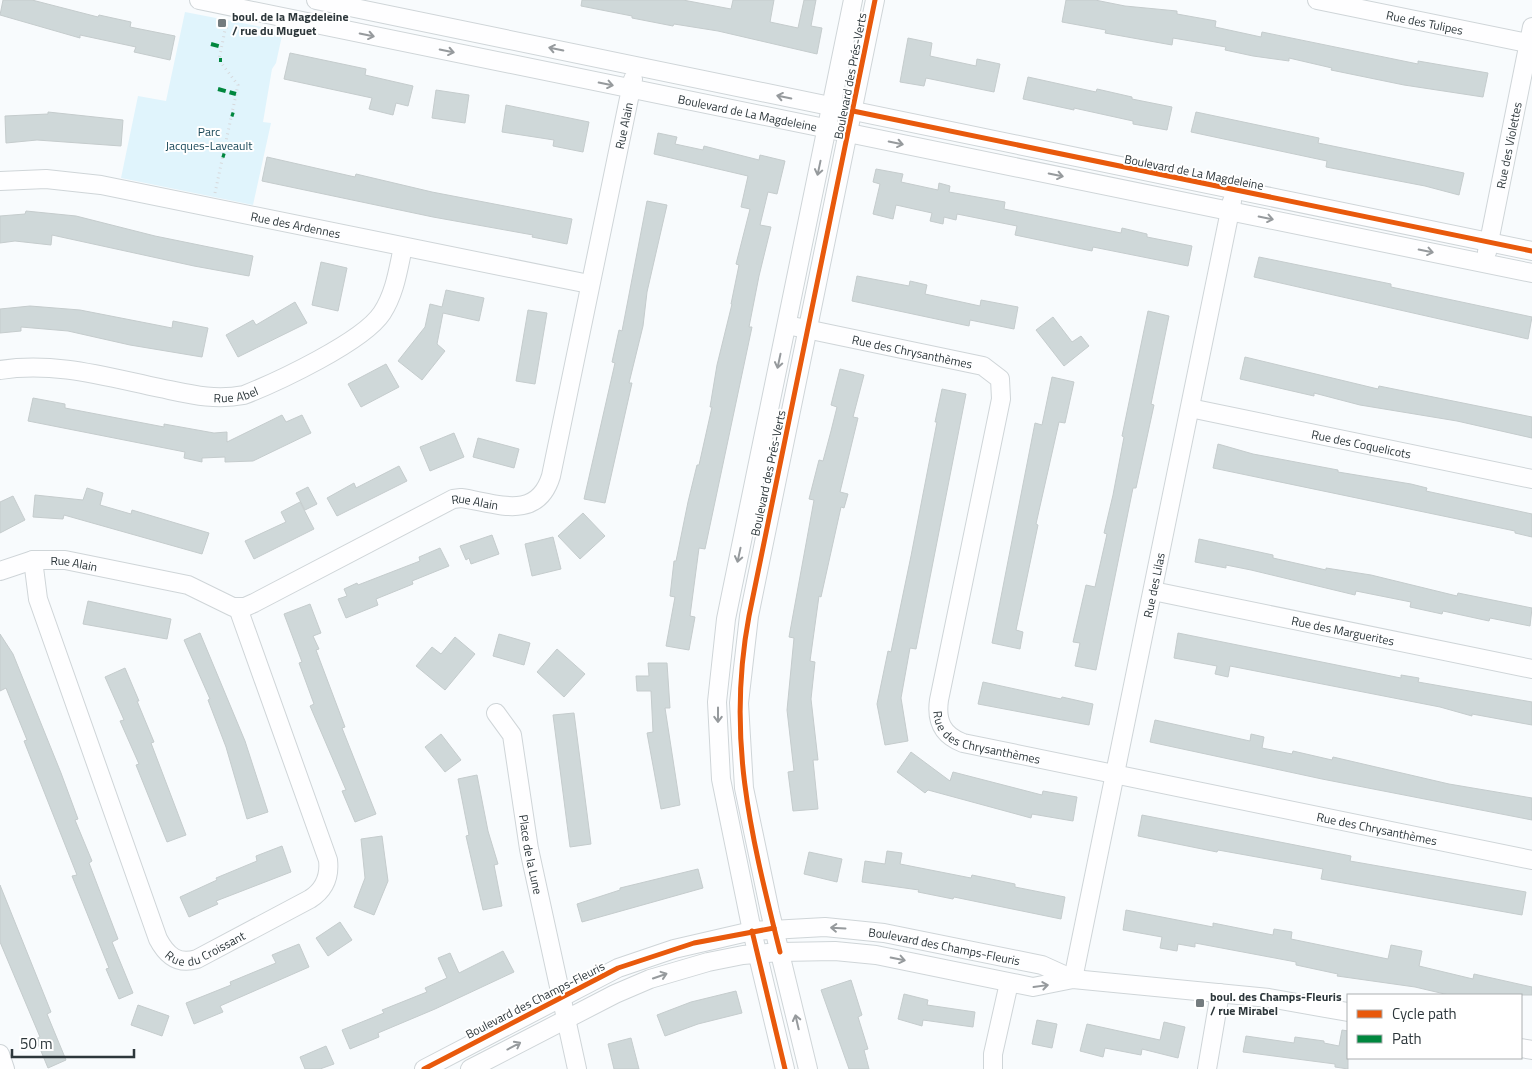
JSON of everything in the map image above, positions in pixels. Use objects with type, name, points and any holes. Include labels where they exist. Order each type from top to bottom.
[{"type":"street","name":"Boulevard de La Magdeleine","points":[[199,0],[248,5],[630,88],[1532,273]]},
{"type":"street","name":"Boulevard de La Magdeleine","points":[[316,0],[1532,251]]},
{"type":"street","name":"Boulevard des Prés-Verts","points":[[786,1069],[752,931],[721,778],[718,684],[726,619],[853,0]]},
{"type":"street","name":"Boulevard des Prés-Verts","points":[[808,1069],[774,928],[744,788],[740,749],[739,703],[745,638],[875,0]]},
{"type":"street","name":"Rue des Tulipes","points":[[1317,0],[1531,38]]},
{"type":"street","name":"Rue des Violettes","points":[[1485,263],[1531,38]]},
{"type":"street","name":"Rue Alain","points":[[0,571],[33,560],[65,560],[178,582],[201,589],[224,603],[238,608],[254,603],[454,499],[461,498],[522,507],[538,498],[549,484],[551,476],[589,284],[636,66]]},
{"type":"street","name":"Rue des Ardennes","points":[[0,181],[46,179],[101,185],[589,284]]},
{"type":"street","name":"Rue des Lilas","points":[[1073,979],[1234,190]]},
{"type":"street","name":"Rue Abel","points":[[0,370],[25,366],[60,368],[200,397],[215,398],[244,395],[320,358],[366,332],[387,305],[403,247]]},
{"type":"street","name":"Rue des Chrysanthèmes","points":[[787,325],[983,366],[1000,379],[1001,400],[939,700],[939,721],[948,736],[963,743],[1532,860]]},
{"type":"street","name":"Rue des Coquelicots","points":[[1190,408],[1532,478]]},
{"type":"street","name":"Rue du Croissant","points":[[33,560],[38,599],[158,939],[168,955],[182,962],[197,959],[310,899],[321,890],[328,876],[328,860],[238,608]]},
{"type":"street","name":"Rue des Marguerites","points":[[1153,591],[1532,669]]},
{"type":"street","name":"Place de la Lune","points":[[496,713],[512,735],[530,849],[576,1069]]},
{"type":"street","name":"Boulevard des Champs-Fleuris","points":[[424,1069],[611,971],[656,954],[694,943],[752,931],[774,928],[843,928],[898,935],[1042,965],[1073,979]]},
{"type":"street","name":"Boulevard des Champs-Fleuris","points":[[470,1069],[623,990],[667,973],[733,957],[780,952],[835,951],[869,954],[1033,987],[1073,979],[1295,1001],[1347,1012]]},
{"type":"street","points":[[993,1069],[993,1054],[1009,983]]},
{"type":"street","points":[[1207,1069],[1220,993]]},
{"type":"street","points":[[0,1054],[5,1069]]},
{"type":"path","points":[[214,197],[238,85],[219,60],[225,30],[228,26],[224,25],[226,18]]},
{"type":"green space","name":"Parc Jacques-Laveault","points":[[185,12],[283,31],[276,63],[272,69],[263,122],[271,123],[253,205],[121,178],[138,96],[166,101]]},
{"type":"building","points":[[3,0],[32,0],[98,17],[99,15],[131,22],[130,27],[175,36],[170,60],[134,52],[136,47],[80,35],[80,38],[0,15]]},
{"type":"building","points":[[582,0],[683,0],[731,9],[733,0],[774,0],[770,22],[798,28],[804,0],[816,0],[811,26],[822,28],[817,54],[718,31],[674,24],[673,26],[632,18],[632,16],[581,6]]},
{"type":"building","points":[[1066,0],[1095,0],[1125,6],[1177,11],[1177,14],[1216,21],[1215,27],[1261,37],[1262,32],[1418,64],[1418,61],[1488,73],[1483,97],[1404,85],[1331,70],[1332,68],[1289,58],[1289,61],[1253,56],[1225,50],[1226,47],[1173,38],[1172,45],[1105,33],[1106,30],[1062,22]]},
{"type":"building","points":[[908,38],[932,43],[930,56],[976,66],[977,59],[1000,64],[994,92],[926,78],[924,86],[900,82]]},
{"type":"building","points":[[290,53],[366,69],[365,75],[413,86],[408,106],[396,103],[393,115],[369,109],[372,98],[284,79]]},
{"type":"building","points":[[1028,77],[1096,92],[1097,89],[1132,97],[1132,99],[1172,107],[1167,130],[1133,124],[1133,121],[1074,108],[1074,110],[1023,99]]},
{"type":"building","points":[[436,90],[469,95],[465,123],[432,118]]},
{"type":"building","points":[[506,105],[589,122],[583,152],[553,146],[554,140],[502,132]]},
{"type":"building","points":[[48,112],[123,120],[121,146],[37,140],[6,143],[5,116],[48,114]]},
{"type":"building","points":[[1196,112],[1319,138],[1318,143],[1464,173],[1459,195],[1425,186],[1326,167],[1327,161],[1191,132]]},
{"type":"building","points":[[658,133],[677,137],[675,144],[703,150],[704,146],[759,160],[760,155],[785,161],[777,194],[768,192],[760,225],[771,227],[759,276],[749,327],[752,327],[705,549],[699,548],[690,616],[695,617],[689,650],[666,646],[675,597],[670,596],[674,561],[676,561],[688,502],[697,465],[699,465],[712,407],[710,407],[717,365],[732,304],[739,265],[736,264],[750,209],[741,207],[748,176],[654,154]]},
{"type":"building","points":[[267,157],[355,177],[356,174],[432,192],[572,219],[567,244],[532,237],[533,235],[433,217],[262,181]]},
{"type":"building","points":[[876,169],[903,174],[901,182],[938,190],[939,183],[950,186],[949,192],[1005,202],[1004,209],[1121,233],[1122,228],[1147,234],[1147,237],[1192,246],[1188,266],[1093,247],[1092,251],[1015,235],[1017,226],[957,214],[956,220],[944,217],[943,224],[930,221],[932,213],[896,205],[893,219],[873,214],[880,184],[873,182]]},
{"type":"building","points":[[647,201],[667,205],[647,292],[643,326],[629,383],[632,383],[605,503],[584,499],[615,363],[612,362],[619,330],[622,331]]},
{"type":"building","points":[[26,211],[76,216],[155,236],[253,256],[249,276],[52,235],[51,245],[15,241],[0,243],[0,216],[25,214]]},
{"type":"building","points":[[1259,257],[1391,284],[1391,287],[1532,317],[1528,339],[1254,277]]},
{"type":"building","points":[[321,262],[347,268],[338,311],[312,305]]},
{"type":"building","points":[[857,276],[909,286],[910,281],[927,285],[925,294],[980,306],[981,300],[1018,307],[1014,329],[970,320],[969,326],[852,301]]},
{"type":"building","points":[[446,290],[484,298],[479,321],[443,313],[437,344],[445,351],[422,380],[398,361],[425,327],[430,304],[442,307]]},
{"type":"building","points":[[295,302],[307,323],[238,357],[226,335],[253,320],[256,325]]},
{"type":"building","points":[[30,306],[80,310],[172,328],[173,321],[208,328],[202,357],[130,345],[68,331],[21,327],[21,331],[0,333],[0,309]]},
{"type":"building","points":[[528,310],[547,313],[535,384],[516,381]]},
{"type":"building","points":[[1148,311],[1169,316],[1151,404],[1154,405],[1136,488],[1133,488],[1096,670],[1075,666],[1080,643],[1073,642],[1086,585],[1095,587],[1107,534],[1104,533],[1124,437],[1122,436]]},
{"type":"building","points":[[1053,317],[1072,342],[1081,336],[1089,346],[1064,366],[1036,330]]},
{"type":"building","points":[[1245,357],[1378,389],[1379,386],[1532,417],[1532,438],[1457,421],[1360,405],[1314,393],[1314,396],[1240,379]]},
{"type":"building","points":[[386,364],[399,387],[361,407],[348,384]]},
{"type":"building","points":[[840,369],[864,375],[853,417],[858,418],[840,492],[848,494],[844,508],[841,507],[821,597],[819,596],[810,661],[815,662],[811,699],[818,760],[813,760],[818,809],[793,811],[788,772],[794,771],[787,710],[794,638],[789,637],[814,500],[809,499],[819,460],[823,461],[837,407],[831,405]]},
{"type":"building","points":[[1052,377],[1074,382],[1065,423],[1059,422],[1036,524],[1038,525],[1016,630],[1023,632],[1020,649],[992,643],[1035,423],[1042,425]]},
{"type":"building","points":[[942,389],[966,394],[916,649],[910,648],[901,698],[908,741],[885,745],[877,704],[888,651],[891,652],[911,556]]},
{"type":"building","points":[[33,398],[65,404],[65,408],[164,427],[164,424],[214,433],[227,432],[227,442],[282,415],[286,422],[302,415],[311,433],[253,461],[225,462],[225,457],[202,458],[202,462],[184,458],[185,452],[28,421]]},
{"type":"building","points":[[454,433],[464,457],[430,471],[420,447]]},
{"type":"building","points":[[478,438],[519,449],[514,468],[473,457]]},
{"type":"building","points":[[1218,444],[1253,454],[1338,470],[1338,472],[1411,484],[1427,488],[1426,491],[1532,514],[1532,537],[1515,533],[1515,531],[1213,468]]},
{"type":"building","points":[[399,466],[407,481],[337,516],[327,498],[354,483],[356,488]]},
{"type":"building","points":[[308,487],[317,504],[305,510],[296,493]]},
{"type":"building","points":[[87,488],[103,493],[100,505],[131,514],[132,510],[209,533],[202,554],[64,515],[63,519],[33,517],[35,495],[83,500]]},
{"type":"building","points":[[13,496],[25,520],[0,533],[0,502]]},
{"type":"building","points":[[300,502],[314,529],[254,559],[245,541],[286,522],[281,512]]},
{"type":"building","points":[[583,513],[605,536],[580,559],[558,536]]},
{"type":"building","points":[[492,535],[499,554],[471,564],[469,558],[466,560],[460,546]]},
{"type":"building","points":[[553,537],[561,569],[532,576],[525,544]]},
{"type":"building","points":[[1199,539],[1273,555],[1273,558],[1326,570],[1326,568],[1371,575],[1457,596],[1458,593],[1532,608],[1530,626],[1490,618],[1489,621],[1443,611],[1442,614],[1410,607],[1411,602],[1356,591],[1355,595],[1251,570],[1226,565],[1226,568],[1195,562]]},
{"type":"building","points":[[440,548],[449,566],[412,581],[413,584],[376,599],[378,605],[346,618],[338,599],[347,596],[344,589],[420,561],[419,557]]},
{"type":"building","points":[[88,601],[171,619],[167,639],[83,624]]},
{"type":"building","points":[[310,604],[321,633],[313,636],[319,649],[316,650],[345,727],[342,728],[376,814],[355,822],[342,791],[346,790],[310,706],[314,704],[299,663],[302,662],[284,614]]},
{"type":"building","points":[[200,633],[245,741],[268,812],[247,819],[226,747],[208,700],[210,699],[184,640]]},
{"type":"building","points":[[1178,633],[1401,678],[1401,675],[1419,678],[1418,682],[1532,702],[1532,725],[1472,714],[1472,716],[1440,707],[1230,666],[1228,677],[1215,674],[1217,666],[1174,658]]},
{"type":"building","points":[[0,634],[13,654],[61,773],[78,819],[75,820],[92,861],[89,863],[118,939],[112,942],[133,993],[119,999],[106,969],[109,968],[72,876],[77,875],[24,741],[27,740],[6,688],[0,691]]},
{"type":"building","points":[[499,634],[530,643],[524,665],[493,656]]},
{"type":"building","points":[[455,637],[475,654],[445,690],[416,666],[432,647],[441,654]]},
{"type":"building","points":[[557,649],[585,674],[564,697],[537,672]]},
{"type":"building","points":[[648,663],[667,663],[670,708],[665,708],[680,805],[661,809],[647,733],[653,732],[651,691],[637,691],[636,676],[649,676]]},
{"type":"building","points":[[125,668],[154,742],[151,743],[186,835],[167,842],[136,765],[139,764],[120,721],[124,720],[105,677]]},
{"type":"building","points":[[983,682],[1093,704],[1089,725],[978,704]]},
{"type":"building","points":[[574,713],[591,844],[570,847],[553,715]]},
{"type":"building","points":[[1155,720],[1250,741],[1251,734],[1264,737],[1262,748],[1292,754],[1293,751],[1332,760],[1333,757],[1449,784],[1532,798],[1532,820],[1322,779],[1150,742]]},
{"type":"building","points":[[441,734],[461,760],[445,772],[425,747]]},
{"type":"building","points":[[911,752],[950,781],[953,772],[1042,795],[1043,791],[1077,797],[1073,821],[1032,814],[1031,818],[928,790],[925,793],[897,772]]},
{"type":"building","points":[[477,775],[488,831],[498,864],[494,865],[502,906],[483,910],[466,836],[469,835],[458,779]]},
{"type":"building","points":[[1142,815],[1351,856],[1350,861],[1526,892],[1522,915],[1321,879],[1323,869],[1218,850],[1217,852],[1138,836]]},
{"type":"building","points":[[382,836],[388,881],[374,915],[354,907],[365,878],[361,839]]},
{"type":"building","points":[[282,846],[291,872],[216,901],[218,904],[189,917],[180,897],[217,880],[216,878],[257,861],[256,856]]},
{"type":"building","points":[[887,851],[902,853],[900,864],[971,878],[972,875],[1015,884],[1015,887],[1065,897],[1061,919],[954,897],[953,899],[918,892],[919,890],[862,882],[865,861],[885,864]]},
{"type":"building","points":[[809,852],[842,859],[837,882],[804,874]]},
{"type":"building","points":[[698,869],[703,888],[582,922],[577,904],[620,890],[620,888]]},
{"type":"building","points":[[0,885],[51,1012],[47,1014],[66,1060],[48,1068],[36,1039],[40,1037],[0,942]]},
{"type":"building","points":[[1126,910],[1213,927],[1213,923],[1273,935],[1274,929],[1292,932],[1291,939],[1388,959],[1391,945],[1422,951],[1419,966],[1473,979],[1474,974],[1532,987],[1532,995],[1445,994],[1415,987],[1337,976],[1338,974],[1296,965],[1296,962],[1195,943],[1195,947],[1178,944],[1177,951],[1160,948],[1162,937],[1123,930]]},
{"type":"building","points":[[340,922],[352,940],[328,956],[316,938]]},
{"type":"building","points":[[299,944],[309,967],[220,1006],[223,1012],[194,1024],[186,1003],[231,985],[230,982],[276,963],[272,955]]},
{"type":"building","points":[[503,951],[514,972],[378,1033],[379,1037],[350,1049],[342,1030],[384,1013],[382,1010],[427,992],[425,988],[447,978],[438,958],[450,953],[459,973]]},
{"type":"building","points":[[851,980],[862,1015],[858,1017],[868,1049],[864,1050],[869,1069],[849,1069],[821,990]]},
{"type":"building","points":[[736,991],[742,1013],[698,1024],[665,1036],[657,1015],[691,1002]]},
{"type":"building","points":[[904,994],[928,1000],[927,1005],[975,1012],[973,1027],[923,1020],[922,1026],[898,1019]]},
{"type":"building","points":[[138,1005],[169,1016],[162,1036],[131,1025]]},
{"type":"building","points":[[1037,1020],[1057,1024],[1052,1048],[1032,1044]]},
{"type":"building","points":[[1164,1022],[1185,1027],[1178,1058],[1142,1049],[1141,1055],[1105,1048],[1103,1057],[1080,1051],[1087,1024],[1160,1040]]},
{"type":"building","points":[[1342,1030],[1347,1031],[1348,1069],[1335,1067],[1335,1064],[1243,1052],[1246,1036],[1294,1043],[1295,1037],[1324,1041],[1324,1043],[1339,1046]]},
{"type":"building","points":[[631,1038],[639,1069],[614,1069],[608,1044]]},
{"type":"building","points":[[326,1046],[334,1064],[320,1069],[305,1069],[300,1057]]},
{"type":"marked path","points":[[211,44],[222,47]]},
{"type":"marked path","points":[[218,89],[236,94]]},
{"type":"cycle path","points":[[780,952],[751,826],[745,786],[740,704],[743,661],[749,616],[875,0]]},
{"type":"cycle path","points":[[853,111],[1532,251]]},
{"type":"cycle path","points":[[424,1069],[618,968],[694,943],[774,928]]},
{"type":"cycle path","points":[[752,931],[785,1069]]},
{"type":"place","name":"boul. de la Magdeleine / rue du Muguet","points":[[222,23]]},
{"type":"place","name":"boul. des Champs-Fleuris / rue Mirabel","points":[[1200,1003]]}]
